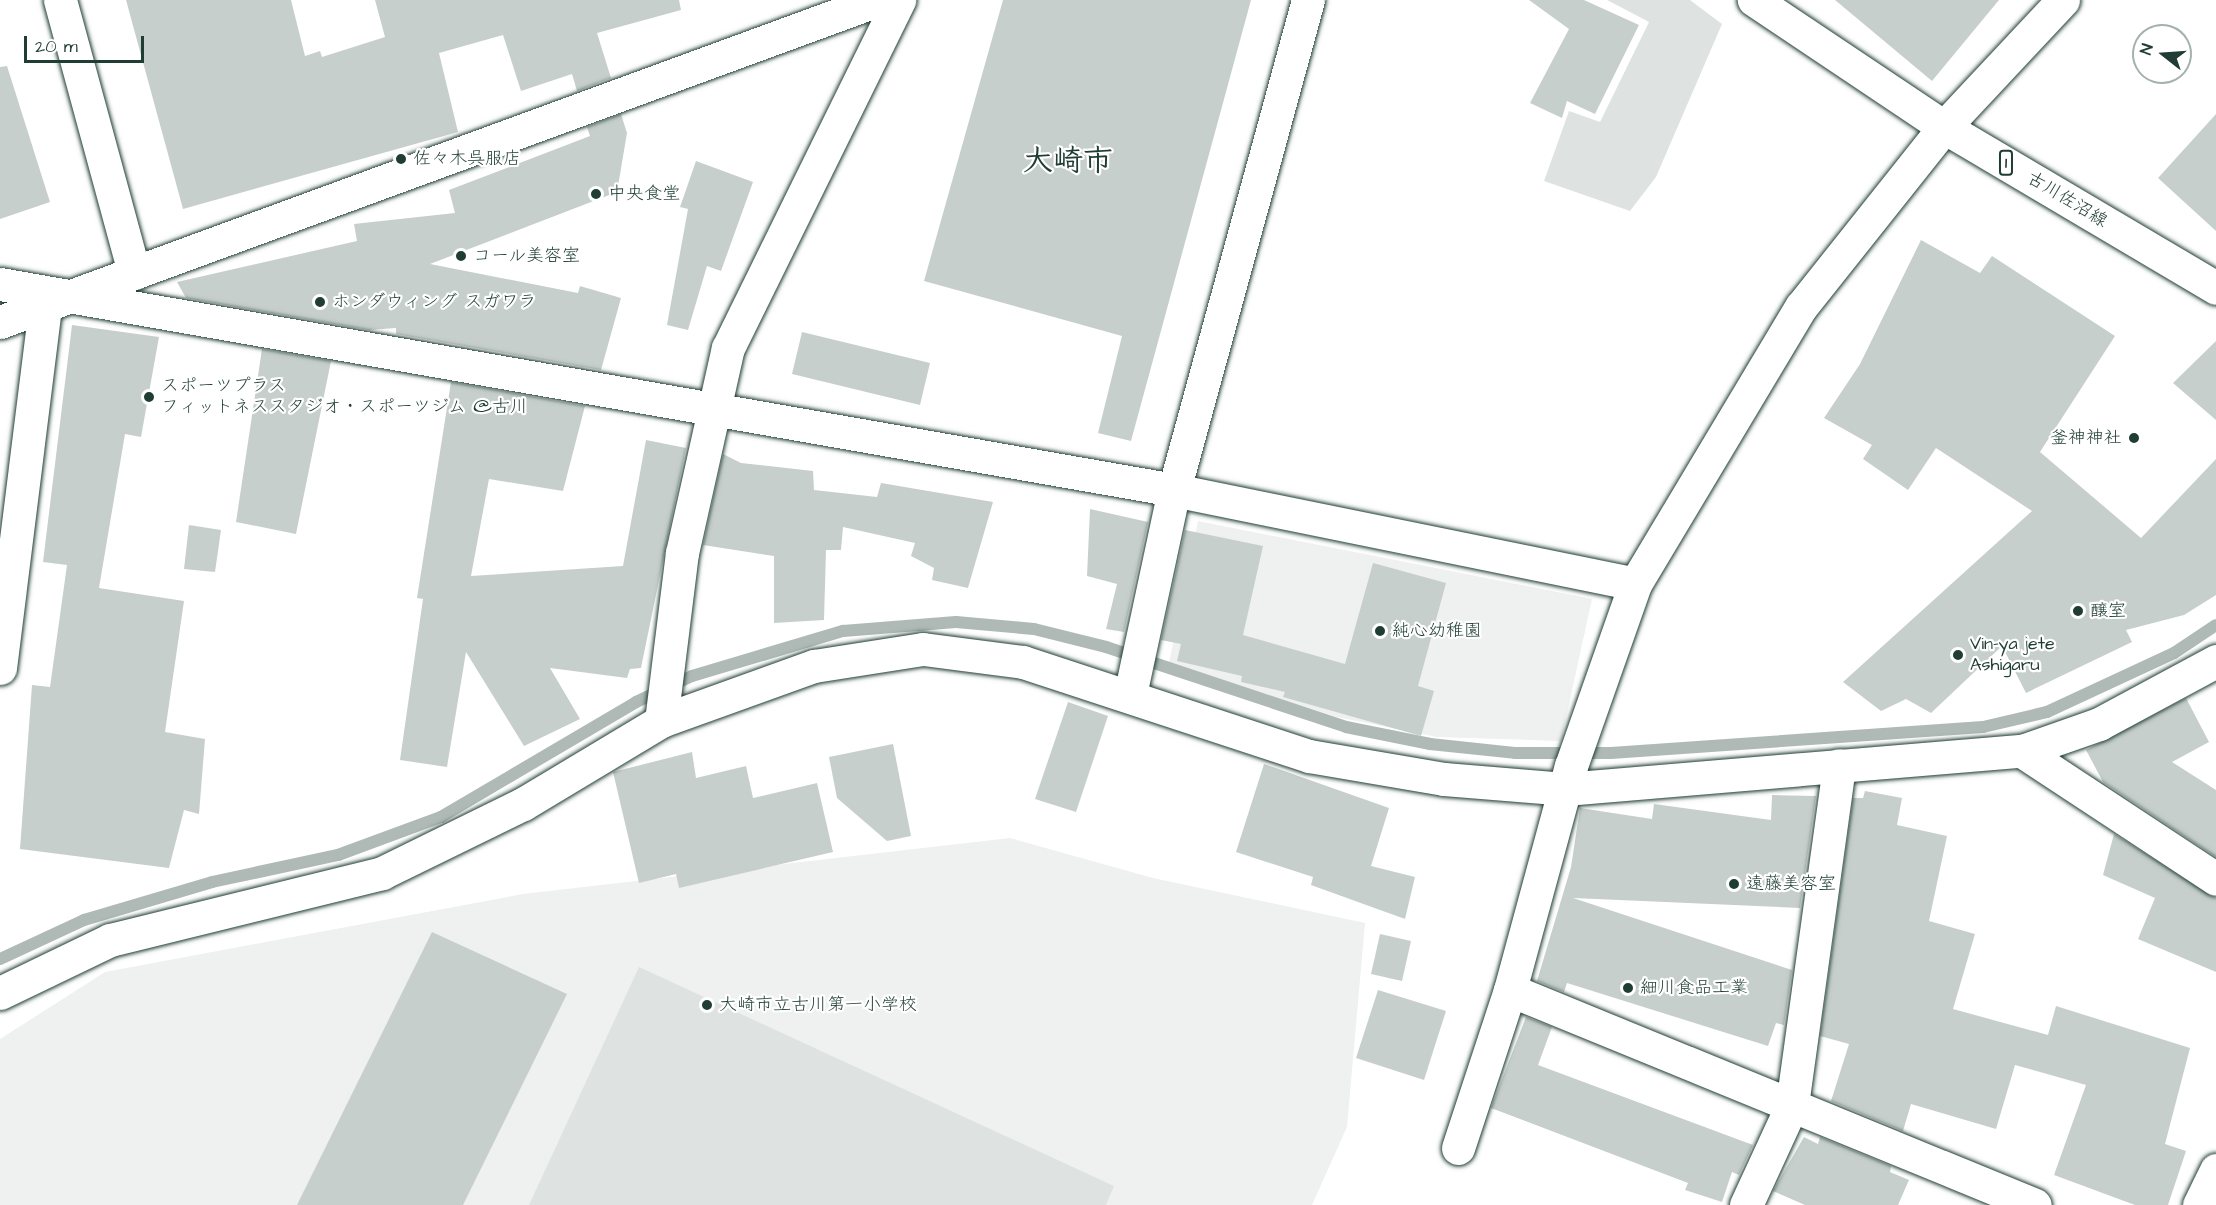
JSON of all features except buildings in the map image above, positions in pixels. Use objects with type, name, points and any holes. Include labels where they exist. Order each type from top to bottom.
[{"type":"street","points":[[60,0],[134,273]]},
{"type":"street","points":[[0,322],[878,0]]},
{"type":"street","points":[[661,714],[665,669],[711,411],[728,348],[751,293],[899,0]]},
{"type":"street","points":[[1132,685],[1174,490],[1308,0]]},
{"type":"street","name":"古川佐沼線","points":[[1754,0],[1944,127],[2216,288]]},
{"type":"street","points":[[1458,1148],[1510,990],[1572,765],[1635,584],[1801,308],[1944,127],[2063,0]]},
{"type":"street","points":[[0,284],[58,300],[1174,490],[1635,584]]},
{"type":"street","points":[[0,668],[58,300]]},
{"type":"street","points":[[0,993],[110,940],[382,873],[523,804],[661,714],[814,666],[922,649],[1023,662],[1132,685],[1309,756],[1444,779],[1572,765],[1839,765],[2022,751],[2099,724],[2216,661]]},
{"type":"street","points":[[2022,751],[2216,879]]},
{"type":"street","points":[[1746,1205],[1792,1105],[1839,765]]},
{"type":"street","points":[[1510,990],[2035,1205]]},
{"type":"street","points":[[2199,1205],[2216,1170]]},
{"type":"shaded area","points":[[1607,0],[1690,0],[1722,24],[1656,177],[1630,211],[1544,181],[1569,111],[1600,122],[1649,22]]},
{"type":"shaded area","name":"純心幼稚園","points":[[1198,521],[1592,599],[1561,741],[1437,737],[1337,717],[1169,663]]},
{"type":"shaded area","name":"大崎市立古川第一小学校","points":[[1010,838],[1153,878],[1365,923],[1347,1127],[1312,1205],[0,1205],[0,1039],[105,972],[523,894]]},
{"type":"shaded area","points":[[639,967],[1114,1186],[1106,1205],[529,1205]]},
{"type":"waterway","points":[[0,959],[84,920],[212,882],[338,855],[441,817],[636,702],[692,676],[843,631],[956,622],[1034,629],[1106,647],[1346,727],[1430,744],[1515,753],[1611,753],[1983,727],[2047,712],[2174,653],[2216,625]]},
{"type":"place","name":"佐々木呉服店","points":[[401,159]]},
{"type":"place","name":"中央食堂","points":[[596,194]]},
{"type":"place","name":"コール美容室","points":[[461,256]]},
{"type":"place","name":"ホンダウィング スガワラ","points":[[320,302]]},
{"type":"place","name":"スポーツプラス フィットネススタジオ・スポーツジム @古川","points":[[149,397]]},
{"type":"place","name":"釜神神社","points":[[2134,438]]},
{"type":"place","name":"醸室","points":[[2078,611]]},
{"type":"place","name":"純心幼稚園","points":[[1380,631]]},
{"type":"place","name":"Vin-ya jete Ashigaru","points":[[1958,655]]},
{"type":"place","name":"遠藤美容室","points":[[1734,884]]},
{"type":"place","name":"細川食品工業","points":[[1628,988]]},
{"type":"place","name":"大崎市立古川第一小学校","points":[[707,1005]]},
{"type":"district","name":"大崎市","points":[[1068,161]]}]
